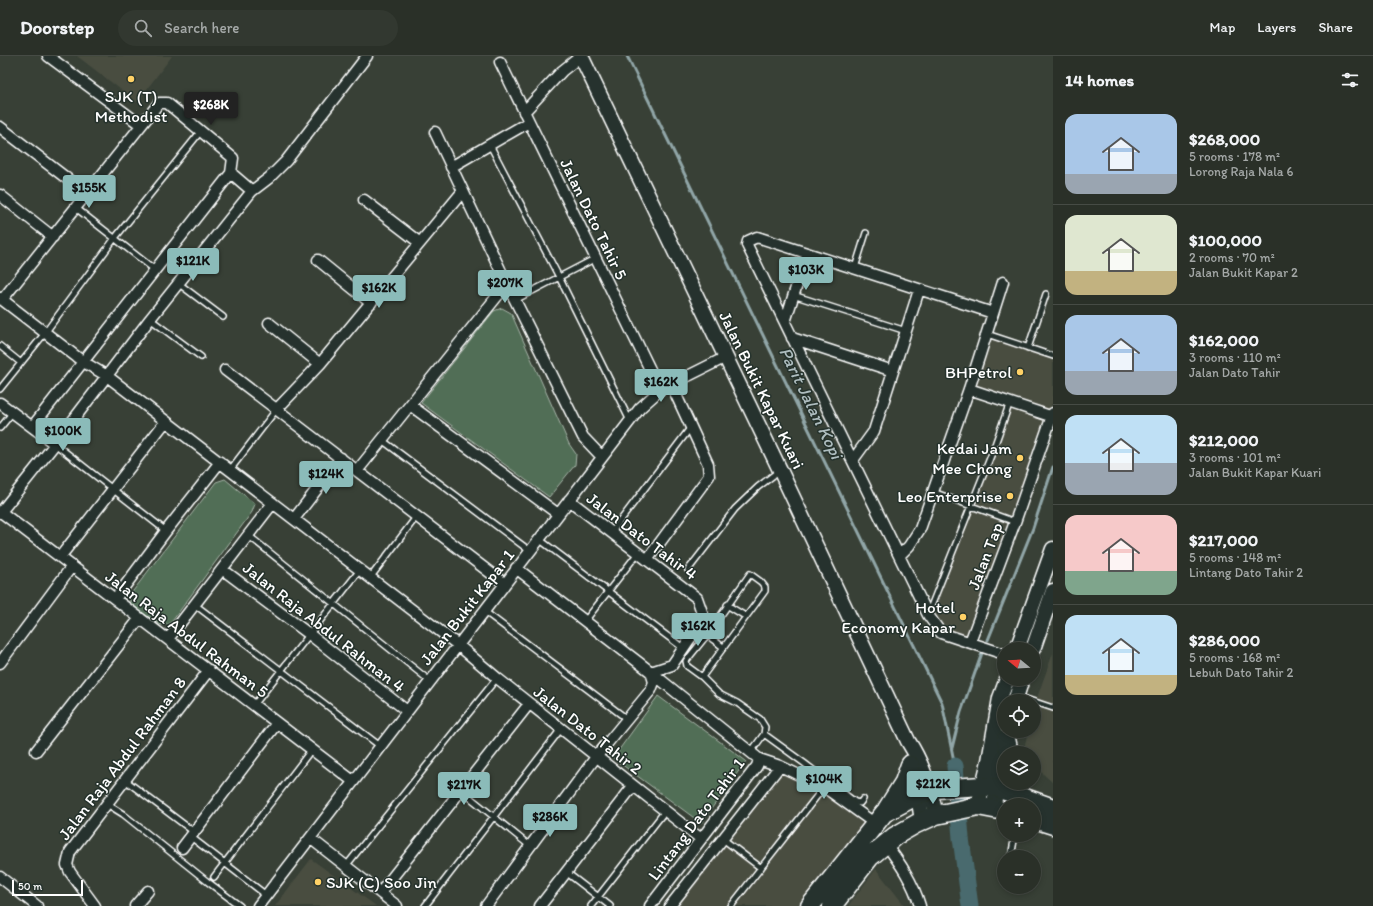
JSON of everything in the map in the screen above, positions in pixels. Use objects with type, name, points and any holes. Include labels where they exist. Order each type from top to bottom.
[{"type":"highway","points":[[810,906],[879,818],[904,782],[910,765]]},
{"type":"highway","points":[[879,818],[928,792],[984,787],[1008,798]]},
{"type":"highway","points":[[832,906],[870,857],[895,836],[933,817],[987,808]]},
{"type":"highway","points":[[1041,809],[1053,808]]},
{"type":"highway","points":[[1041,815],[1053,825]]},
{"type":"street","points":[[48,56],[141,125]]},
{"type":"street","points":[[0,513],[55,444],[178,283],[252,191],[269,178],[286,161],[367,56]]},
{"type":"street","points":[[524,112],[562,71],[581,56]]},
{"type":"street","name":"Jalan Bukit Kapar Kuari","points":[[581,56],[780,470],[908,741],[922,767],[933,817]]},
{"type":"street","name":"Jalan Dato Tahir 5","points":[[500,62],[660,390]]},
{"type":"street","points":[[1,299],[53,237],[158,103],[167,103],[234,158],[231,173],[32,427]]},
{"type":"street","points":[[451,167],[529,122]]},
{"type":"street","points":[[0,127],[86,194]]},
{"type":"street","points":[[435,132],[507,284],[583,437],[602,457]]},
{"type":"street","points":[[231,173],[252,191]]},
{"type":"street","points":[[276,410],[320,364],[462,191]]},
{"type":"street","points":[[0,195],[53,237]]},
{"type":"street","points":[[364,200],[420,243]]},
{"type":"street","points":[[993,313],[757,238],[748,241],[747,245],[928,615],[941,633],[997,652]]},
{"type":"street","points":[[785,322],[807,253]]},
{"type":"street","points":[[318,260],[371,302]]},
{"type":"street","points":[[899,556],[909,546],[920,529],[969,388],[1003,282]]},
{"type":"street","points":[[357,471],[507,284]]},
{"type":"street","points":[[853,460],[874,431],[919,290]]},
{"type":"street","name":"Jalan Dato Tahir 2","points":[[1,299],[82,362],[107,376],[458,645],[496,678],[700,839]]},
{"type":"street","points":[[269,323],[320,364]]},
{"type":"street","points":[[792,338],[893,371]]},
{"type":"street","name":"Jalan Bukit Kapar 1","points":[[258,906],[353,780],[640,408],[660,390],[726,357]]},
{"type":"street","points":[[225,370],[505,584]]},
{"type":"street","points":[[647,560],[709,476],[708,464],[671,384]]},
{"type":"street","points":[[969,388],[1053,415]]},
{"type":"street","points":[[0,403],[55,444]]},
{"type":"street","points":[[410,406],[558,514]]},
{"type":"street","name":"Jalan Tap","points":[[975,644],[1015,522],[1053,415]]},
{"type":"street","points":[[60,557],[166,421]]},
{"type":"street","points":[[294,519],[341,458]]},
{"type":"street","points":[[115,599],[220,462]]},
{"type":"street","name":"Jalan Dato Tahir 4","points":[[569,500],[697,598],[704,618],[683,648]]},
{"type":"street","points":[[168,639],[273,503]]},
{"type":"street","name":"Jalan Raja Abdul Rahman 5","points":[[0,513],[353,780]]},
{"type":"street","points":[[1020,642],[1053,549]]},
{"type":"street","points":[[0,663],[72,566]]},
{"type":"street","points":[[516,568],[755,755],[824,787],[879,818]]},
{"type":"street","name":"Jalan Raja Abdul Rahman 4","points":[[222,569],[309,634],[407,711]]},
{"type":"street","points":[[1035,642],[1053,591]]},
{"type":"street","points":[[36,751],[140,618]]},
{"type":"street","points":[[650,672],[672,665],[683,648]]},
{"type":"street","name":"Jalan Raja Abdul Rahman 8","points":[[95,906],[70,872],[67,865],[70,852],[209,670]]},
{"type":"street","points":[[486,906],[596,757],[652,690],[654,682],[650,672]]},
{"type":"street","points":[[987,808],[984,787],[1000,698],[1004,686]]},
{"type":"street","points":[[380,893],[530,704]]},
{"type":"street","points":[[182,848],[277,723]]},
{"type":"street","name":"Jalan Bukit Kapar Kuari","points":[[908,741],[910,765],[928,792]]},
{"type":"street","points":[[984,787],[1008,741]]},
{"type":"street","name":"Lintang Dato Tahir 1","points":[[650,906],[700,839],[758,766],[755,755]]},
{"type":"street","points":[[670,906],[780,766]]},
{"type":"street","points":[[540,906],[633,786]]},
{"type":"street","points":[[310,838],[397,906]]},
{"type":"street","points":[[885,843],[902,866],[915,890],[917,904]]},
{"type":"street","points":[[0,878],[37,906]]},
{"type":"street","points":[[135,906],[148,891]]},
{"type":"lane","points":[[0,389],[45,333],[115,238],[201,131]]},
{"type":"lane","points":[[490,144],[630,421]]},
{"type":"lane","points":[[76,208],[155,270]]},
{"type":"lane","points":[[855,268],[866,233]]},
{"type":"lane","points":[[515,300],[596,258]]},
{"type":"lane","points":[[178,283],[223,318]]},
{"type":"lane","points":[[1028,348],[1046,294]]},
{"type":"lane","points":[[793,295],[906,331]]},
{"type":"lane","points":[[150,319],[201,357]]},
{"type":"lane","points":[[987,334],[1053,356]]},
{"type":"lane","points":[[0,346],[21,363]]},
{"type":"lane","points":[[928,615],[992,453],[1010,402]]},
{"type":"lane","points":[[230,470],[276,410]]},
{"type":"lane","points":[[0,428],[13,412]]},
{"type":"lane","points":[[611,533],[691,427]]},
{"type":"lane","points":[[382,440],[530,551]]},
{"type":"lane","points":[[55,444],[166,531]]},
{"type":"lane","points":[[688,570],[735,509],[758,487],[780,470]]},
{"type":"lane","points":[[933,492],[1015,522]]},
{"type":"lane","points":[[370,578],[417,516]]},
{"type":"lane","points":[[248,535],[430,681]]},
{"type":"lane","points":[[539,539],[683,648]]},
{"type":"lane","points":[[584,621],[638,553]]},
{"type":"lane","points":[[254,705],[360,570]]},
{"type":"lane","points":[[702,677],[745,616],[765,591],[765,587],[750,574],[707,635],[686,661],[687,666],[702,677],[718,694],[737,703],[760,719],[765,727],[764,734],[755,755]]},
{"type":"lane","points":[[194,604],[380,746]]},
{"type":"lane","points":[[727,605],[745,616]]},
{"type":"lane","points":[[484,611],[627,719]]},
{"type":"lane","points":[[707,635],[723,647]]},
{"type":"lane","points":[[346,866],[496,678]]},
{"type":"lane","points":[[1041,705],[1053,708]]},
{"type":"lane","points":[[425,906],[561,729]]},
{"type":"lane","points":[[764,734],[804,762],[855,802],[860,803],[863,799]]},
{"type":"lane","points":[[214,877],[312,749]]},
{"type":"lane","points":[[126,780],[193,834],[224,863],[266,895]]},
{"type":"lane","points":[[731,906],[824,787]]},
{"type":"lane","points":[[462,791],[530,846]]},
{"type":"lane","points":[[107,804],[123,814],[240,906]]},
{"type":"lane","points":[[591,906],[665,811]]},
{"type":"lane","points":[[723,839],[761,868]]},
{"type":"lane","points":[[566,872],[610,906]]},
{"type":"shaded area","name":"SJK (T) Methodist","points":[[77,56],[172,56],[137,102]]},
{"type":"shaded area","points":[[989,338],[1053,358],[1053,401],[968,638],[942,630],[931,613],[993,457],[1013,400],[974,387]]},
{"type":"shaded area","points":[[1053,653],[1053,783],[1041,772],[1041,746],[1025,746],[1026,738],[1041,738],[1041,694],[1038,694]]},
{"type":"shaded area","points":[[781,770],[825,791],[865,821],[799,906],[675,906]]},
{"type":"shaded area","name":"SJK (C) Soo Jin","points":[[311,859],[376,906],[275,906]]},
{"type":"shaded area","points":[[876,869],[905,906],[848,906]]},
{"type":"green space","points":[[502,308],[511,313],[569,444],[576,454],[575,465],[549,497],[421,403],[494,311]]},
{"type":"green space","points":[[225,479],[255,504],[252,512],[170,624],[161,625],[130,605],[130,595],[216,482]]},
{"type":"green space","points":[[658,696],[746,761],[701,823],[613,758]]},
{"type":"waterway","name":"Parit Jalan Kopi","points":[[627,56],[942,703],[955,766]]},
{"type":"waterway","points":[[988,640],[1033,528],[1053,467]]},
{"type":"waterway","points":[[952,748],[961,712],[982,653]]},
{"type":"waterway","points":[[955,766],[961,838],[970,906]]},
{"type":"place","name":"SJK (T) Methodist","points":[[131,79]]},
{"type":"place","name":"BHPetrol","points":[[1020,372]]},
{"type":"place","name":"Kedai Jam Mee Chong","points":[[1020,458]]},
{"type":"place","name":"Leo Enterprise","points":[[1010,496]]},
{"type":"place","name":"Hotel Economy Kapar","points":[[963,617]]},
{"type":"place","name":"SJK (C) Soo Jin","points":[[318,882]]}]
